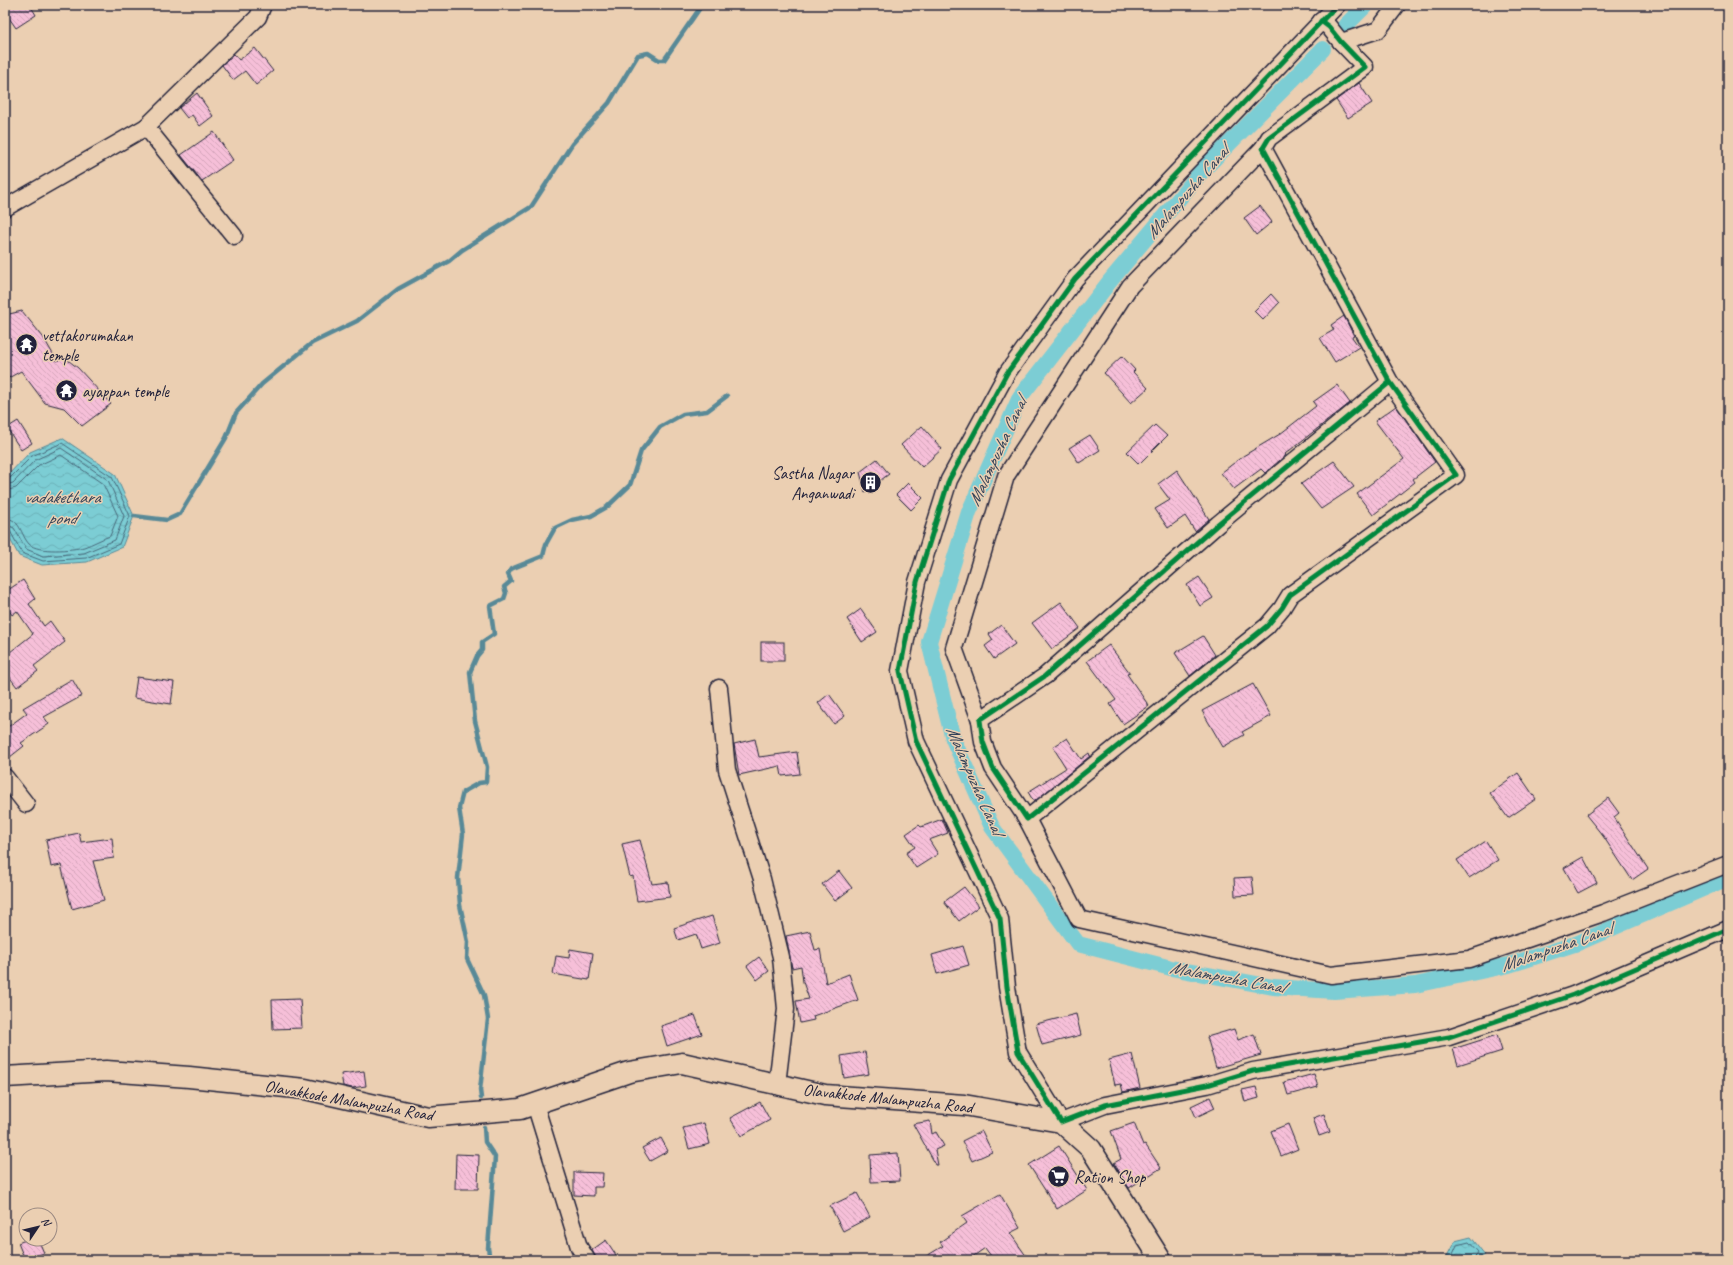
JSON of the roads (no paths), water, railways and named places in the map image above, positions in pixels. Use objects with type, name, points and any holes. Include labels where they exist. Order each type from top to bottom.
[{"type":"main road","name":"Olavakkode Malampuzha Road","points":[[5,1078],[106,1071],[190,1077],[305,1089],[428,1117],[520,1109],[629,1072],[682,1063],[824,1095],[964,1105],[1061,1122]]},
{"type":"main road","points":[[1061,1122],[1091,1149],[1161,1260]]},
{"type":"street","points":[[5,208],[146,126],[258,17],[263,5]]},
{"type":"street","points":[[1337,5],[1325,24],[1075,279],[1012,366],[949,480],[917,582],[900,671],[916,741],[1000,919],[1006,987],[1018,1052],[1061,1122],[1106,1105],[1207,1085],[1253,1071],[1449,1037],[1573,995],[1728,929]]},
{"type":"street","points":[[1341,42],[1378,30],[1397,5]]},
{"type":"street","points":[[1325,24],[1365,67],[1269,138],[1263,148],[1130,286],[1006,476],[954,648],[980,720],[983,742],[993,768],[1027,819],[1079,919],[1330,975],[1469,959],[1603,913],[1728,864]]},
{"type":"street","points":[[146,126],[234,236]]},
{"type":"street","points":[[1027,819],[1267,626],[1282,608],[1290,595],[1456,475],[1390,382],[1263,148]]},
{"type":"street","points":[[980,720],[1045,676],[1218,524],[1390,382]]},
{"type":"street","points":[[719,688],[727,770],[762,879],[781,957],[786,1009],[777,1084]]},
{"type":"street","points":[[5,777],[26,804]]},
{"type":"street","points":[[535,1104],[579,1247],[587,1260]]},
{"type":"water","name":"vadakethara pond","points":[[62,438],[115,474],[134,516],[122,547],[87,562],[42,565],[19,556],[5,530],[6,477],[30,452]]},
{"type":"water","points":[[1471,1237],[1485,1255],[1476,1260],[1452,1260],[1447,1256],[1455,1241]]},
{"type":"waterway","points":[[134,516],[167,520],[180,514],[226,438],[236,413],[262,384],[312,343],[357,321],[398,289],[449,261],[462,250],[531,207],[572,144],[609,103],[638,55],[648,53],[659,60],[664,60],[702,5]]},
{"type":"waterway","name":"Malampuzha Canal","points":[[1345,26],[1366,5]]},
{"type":"waterway","name":"Malampuzha Canal","points":[[1323,49],[1203,170],[1110,281],[1020,397],[969,512],[929,642],[953,739],[992,827],[1078,944],[1171,968],[1273,987],[1334,991],[1415,985],[1509,965],[1578,943],[1728,878]]},
{"type":"waterway","points":[[481,1098],[480,1090],[488,1019],[484,995],[467,959],[468,942],[460,905],[458,878],[463,834],[459,808],[463,792],[479,783],[486,782],[487,767],[475,721],[470,672],[477,656],[482,650],[482,642],[494,634],[490,606],[504,599],[506,593],[504,587],[511,581],[508,574],[511,569],[543,556],[546,544],[555,528],[572,520],[591,516],[607,507],[630,485],[641,451],[660,427],[683,414],[707,411],[727,396]]},
{"type":"waterway","points":[[484,1127],[485,1142],[495,1157],[488,1248],[490,1260]]},
{"type":"place","name":"vettakorumakan temple","points":[[26,345]]},
{"type":"place","name":"ayappan temple","points":[[67,391]]},
{"type":"place","name":"Sastha Nagar Anganwadi","points":[[870,483]]},
{"type":"place","name":"Ration Shop","points":[[1058,1177]]}]
